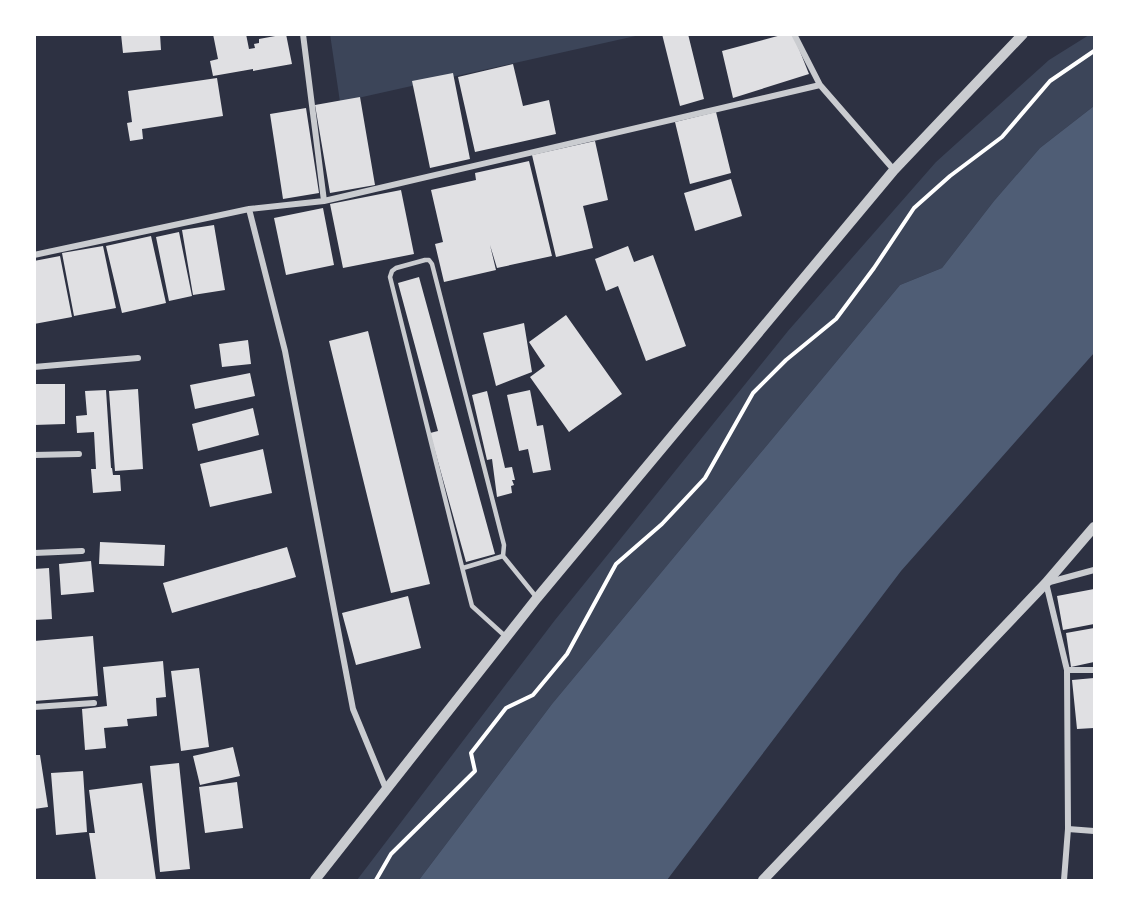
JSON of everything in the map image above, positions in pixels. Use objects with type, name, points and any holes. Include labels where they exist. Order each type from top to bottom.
[{"type":"street","points":[[303,34],[324,201]]},
{"type":"street","points":[[794,34],[820,85],[894,170]]},
{"type":"street","points":[[315,880],[537,598],[894,170],[1023,34]]},
{"type":"street","points":[[34,255],[249,209],[324,201],[820,85]]},
{"type":"street","points":[[249,209],[285,351],[353,709],[386,790]]},
{"type":"street","points":[[34,367],[138,358]]},
{"type":"street","points":[[34,455],[79,454]]},
{"type":"street","points":[[763,880],[1046,583],[1095,527]]},
{"type":"street","points":[[34,553],[82,551]]},
{"type":"street","points":[[1046,583],[1095,570]]},
{"type":"street","points":[[1046,583],[1067,670],[1068,829],[1064,880]]},
{"type":"street","points":[[1067,670],[1095,670]]},
{"type":"street","points":[[34,707],[94,703]]},
{"type":"street","points":[[1068,829],[1095,831]]},
{"type":"lane","points":[[507,637],[472,606],[390,277],[396,268],[425,260],[429,260],[432,264],[504,545],[503,556],[537,598]]},
{"type":"lane","points":[[463,568],[503,556]]},
{"type":"path","points":[[376,880],[391,854],[475,771],[471,753],[506,708],[533,695],[567,654],[616,564],[662,524],[705,478],[753,393],[786,360],[836,319],[914,208],[950,176],[1002,137],[1050,81],[1095,51]]},
{"type":"shaded area","points":[[330,34],[640,35],[340,102]]},
{"type":"shaded area","points":[[1089,35],[1094,35],[1094,106],[1040,148],[994,201],[942,268],[900,285],[552,704],[419,880],[357,880],[555,620],[788,331],[936,162],[1049,60]]},
{"type":"shaded area","points":[[1094,106],[1094,353],[901,571],[667,880],[419,880],[552,704],[900,285],[942,268],[994,201],[1040,148]]},
{"type":"building","points":[[121,34],[160,34],[161,50],[123,53]]},
{"type":"building","points":[[213,34],[246,34],[249,49],[255,48],[254,44],[259,43],[259,39],[286,34],[292,64],[213,76],[210,61],[218,59]]},
{"type":"building","points":[[662,34],[688,34],[704,99],[680,106]]},
{"type":"building","points":[[785,34],[793,34],[809,74],[733,98],[722,51]]},
{"type":"building","points":[[513,64],[523,106],[549,100],[556,134],[475,152],[458,77]]},
{"type":"building","points":[[453,73],[470,159],[430,168],[412,81]]},
{"type":"building","points":[[217,78],[223,116],[142,129],[143,139],[130,141],[127,123],[132,122],[128,91]]},
{"type":"building","points":[[360,97],[375,185],[330,193],[315,105]]},
{"type":"building","points":[[306,108],[319,193],[283,199],[270,114]]},
{"type":"building","points":[[716,112],[731,173],[690,184],[675,122]]},
{"type":"building","points":[[595,141],[608,200],[583,206],[593,248],[556,257],[532,155]]},
{"type":"building","points":[[529,161],[552,256],[497,268],[490,245],[496,270],[444,282],[435,244],[443,242],[431,190],[476,180],[475,173]]},
{"type":"building","points":[[731,179],[742,216],[695,231],[684,193]]},
{"type":"building","points":[[401,190],[414,254],[343,268],[330,204]]},
{"type":"building","points":[[323,208],[334,265],[286,275],[274,218]]},
{"type":"building","points":[[214,225],[225,290],[193,295],[182,230]]},
{"type":"building","points":[[179,232],[192,296],[169,301],[156,237]]},
{"type":"building","points":[[151,236],[166,303],[122,313],[106,246]]},
{"type":"building","points":[[103,246],[116,308],[74,316],[62,253]]},
{"type":"building","points":[[628,246],[634,262],[653,255],[686,346],[646,361],[618,286],[606,291],[595,259]]},
{"type":"building","points":[[60,256],[72,317],[34,324],[34,261]]},
{"type":"building","points":[[419,277],[495,554],[466,562],[430,433],[438,431],[398,283]]},
{"type":"building","points":[[566,315],[622,394],[569,432],[530,377],[545,366],[529,342]]},
{"type":"building","points":[[524,323],[532,372],[496,386],[483,333]]},
{"type":"building","points":[[368,331],[430,584],[391,593],[329,341]]},
{"type":"building","points":[[248,340],[251,364],[222,367],[219,344]]},
{"type":"building","points":[[250,373],[255,396],[195,409],[190,385]]},
{"type":"building","points":[[34,384],[65,384],[65,424],[34,425]]},
{"type":"building","points":[[138,389],[143,469],[115,471],[109,391]]},
{"type":"building","points":[[106,390],[111,468],[113,475],[120,475],[121,491],[93,493],[91,469],[96,469],[94,432],[77,433],[76,416],[87,415],[85,391]]},
{"type":"building","points":[[530,390],[537,426],[543,425],[551,470],[533,473],[528,449],[519,451],[507,395]]},
{"type":"building","points":[[487,391],[505,468],[512,467],[515,480],[512,480],[514,485],[511,486],[512,493],[497,497],[492,459],[487,460],[472,395]]},
{"type":"building","points":[[253,408],[259,435],[198,451],[192,424]]},
{"type":"building","points":[[263,449],[272,493],[210,507],[200,464]]},
{"type":"building","points":[[100,542],[165,545],[164,566],[99,564]]},
{"type":"building","points":[[287,547],[296,577],[172,613],[163,583]]},
{"type":"building","points":[[91,561],[94,592],[61,595],[59,564]]},
{"type":"building","points":[[49,568],[52,619],[34,620],[34,569]]},
{"type":"building","points":[[1094,589],[1094,624],[1063,630],[1057,596]]},
{"type":"building","points":[[408,596],[421,648],[356,665],[342,613]]},
{"type":"building","points":[[1094,628],[1094,662],[1071,667],[1066,633]]},
{"type":"building","points":[[93,636],[98,696],[34,701],[34,641]]},
{"type":"building","points":[[163,661],[166,697],[156,698],[157,716],[127,719],[128,726],[104,728],[106,748],[85,750],[82,709],[107,706],[103,667]]},
{"type":"building","points":[[199,668],[209,747],[181,751],[171,671]]},
{"type":"building","points":[[1094,678],[1094,728],[1077,729],[1072,680]]},
{"type":"building","points":[[233,747],[240,776],[200,785],[193,756]]},
{"type":"building","points":[[34,755],[40,755],[48,807],[34,809]]},
{"type":"building","points":[[179,763],[190,869],[160,872],[150,766]]},
{"type":"building","points":[[83,771],[87,832],[56,835],[51,773]]},
{"type":"building","points":[[237,782],[243,828],[205,833],[199,787]]},
{"type":"building","points":[[142,783],[156,880],[96,880],[89,833],[95,833],[89,790]]}]
